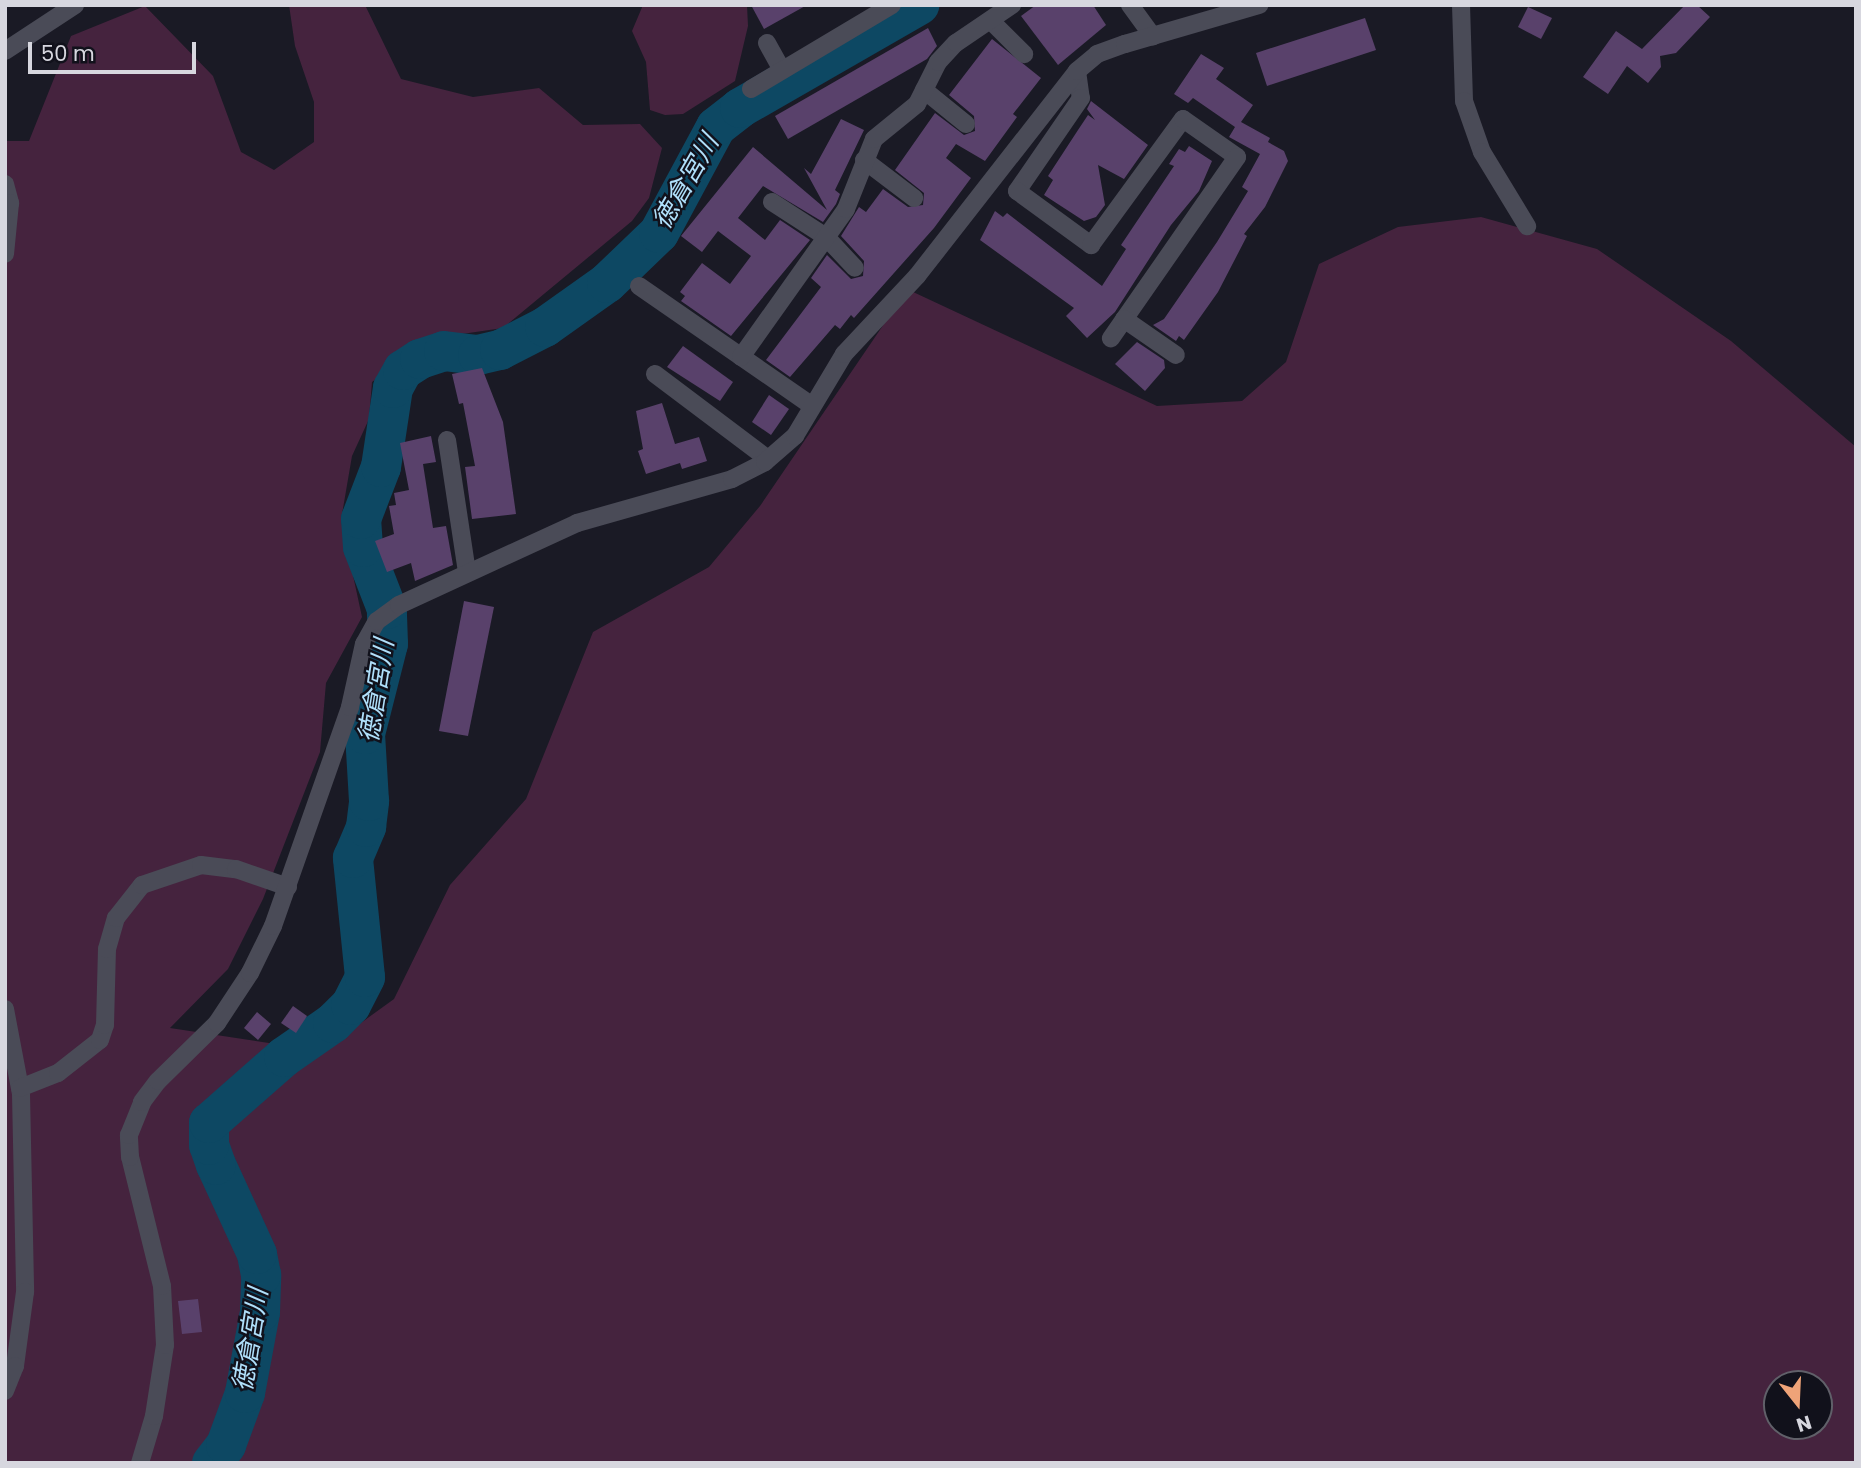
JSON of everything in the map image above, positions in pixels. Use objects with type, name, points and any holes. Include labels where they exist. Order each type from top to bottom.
[{"type":"street","points":[[5,51],[75,5]]},
{"type":"street","points":[[751,89],[892,5]]},
{"type":"street","points":[[741,357],[849,204],[864,159],[874,139],[908,113],[924,90],[938,62],[956,43],[1012,5]]},
{"type":"street","points":[[1130,5],[1153,37]]},
{"type":"street","points":[[140,1463],[152,1425],[164,1345],[162,1286],[130,1157],[129,1135],[142,1102],[216,1023],[250,973],[288,887],[350,707],[364,644],[377,621],[399,604],[577,523],[732,479],[768,459],[795,436],[811,405],[844,354],[925,267],[1077,72],[1097,54],[1259,5]]},
{"type":"street","points":[[1461,5],[1464,101],[1486,159],[1527,226]]},
{"type":"street","points":[[991,21],[1024,54]]},
{"type":"street","points":[[767,43],[782,70]]},
{"type":"street","points":[[1077,72],[1080,98],[1017,191],[1091,246],[1183,118],[1237,157],[1111,338]]},
{"type":"street","points":[[924,90],[966,124]]},
{"type":"street","points":[[864,159],[914,198]]},
{"type":"street","points":[[5,184],[10,203],[5,254]]},
{"type":"street","points":[[772,202],[826,237],[855,268]]},
{"type":"street","points":[[639,286],[811,405]]},
{"type":"street","points":[[1124,319],[1176,355]]},
{"type":"street","points":[[655,374],[768,459]]},
{"type":"street","points":[[447,440],[467,573]]},
{"type":"street","points":[[20,1088],[58,1073],[100,1040],[105,1025],[107,949],[116,918],[142,885],[201,865],[236,869],[288,887]]},
{"type":"street","points":[[5,1009],[20,1088],[23,1321],[5,1391]]},
{"type":"shaded area","points":[[289,5],[365,5],[401,79],[473,97],[539,88],[583,125],[640,124],[662,148],[649,198],[632,221],[503,328],[448,336],[420,346],[372,382],[369,419],[352,456],[341,520],[362,617],[326,683],[320,752],[263,899],[228,969],[170,1028],[322,1051],[394,999],[450,885],[526,799],[593,632],[709,567],[760,506],[901,299],[911,291],[1157,406],[1242,401],[1286,362],[1319,264],[1398,227],[1481,217],[1597,249],[1731,341],[1856,447],[1856,1463],[5,1463],[5,141],[29,141],[71,36],[145,6],[213,76],[241,152],[274,170],[314,142],[314,102],[295,46]]},
{"type":"shaded area","points":[[643,5],[747,5],[748,26],[735,81],[683,114],[665,115],[650,110],[646,62],[632,31]]},
{"type":"building","points":[[751,5],[807,5],[764,29]]},
{"type":"building","points":[[1036,5],[1093,5],[1106,25],[1058,65],[1021,16]]},
{"type":"building","points":[[1685,5],[1697,5],[1710,17],[1676,53],[1660,56],[1661,67],[1648,83],[1627,66],[1608,94],[1583,77],[1616,31],[1642,49]]},
{"type":"building","points":[[1528,7],[1552,18],[1541,39],[1518,27]]},
{"type":"building","points":[[1365,18],[1376,50],[1267,86],[1256,53]]},
{"type":"building","points":[[928,28],[937,46],[927,59],[788,139],[775,116]]},
{"type":"building","points":[[992,39],[1041,78],[1013,114],[1017,117],[985,161],[956,144],[946,158],[971,178],[934,228],[854,318],[851,315],[840,329],[835,325],[790,377],[766,360],[821,287],[811,278],[827,255],[851,279],[863,276],[864,261],[841,236],[859,207],[866,212],[883,189],[908,207],[923,205],[924,193],[895,170],[935,113],[964,135],[975,131],[974,116],[949,95]]},
{"type":"building","points":[[1201,54],[1224,68],[1216,79],[1253,105],[1241,122],[1270,138],[1268,142],[1284,151],[1288,161],[1265,207],[1244,234],[1247,236],[1218,292],[1184,340],[1179,336],[1176,341],[1153,325],[1164,319],[1217,242],[1248,191],[1242,187],[1260,154],[1229,137],[1235,127],[1193,98],[1188,103],[1174,94]]},
{"type":"building","points":[[1091,101],[1148,145],[1124,179],[1098,165],[1105,205],[1096,217],[1084,221],[1044,195],[1053,180],[1048,176],[1088,115],[1095,120],[1087,109]]},
{"type":"building","points":[[841,119],[864,130],[835,190],[840,194],[836,204],[823,222],[763,186],[738,218],[765,240],[780,220],[810,240],[731,336],[681,301],[685,296],[680,292],[702,263],[730,284],[751,256],[718,231],[702,252],[681,236],[753,147],[827,210],[804,168],[811,174]]},
{"type":"building","points":[[1189,146],[1212,161],[1199,191],[1171,225],[1115,312],[1087,338],[1066,316],[1074,308],[980,240],[995,211],[1003,217],[1007,213],[1102,286],[1126,249],[1121,245],[1174,166],[1169,164],[1179,149],[1185,152]]},
{"type":"building","points":[[1137,342],[1164,360],[1165,368],[1145,391],[1115,364]]},
{"type":"building","points":[[683,346],[733,382],[720,401],[667,367]]},
{"type":"building","points":[[482,368],[503,422],[516,514],[472,519],[465,467],[475,466],[463,403],[459,404],[452,374]]},
{"type":"building","points":[[769,395],[789,409],[771,435],[752,422]]},
{"type":"building","points":[[662,403],[675,444],[699,437],[707,461],[682,469],[680,463],[646,474],[638,451],[643,449],[636,411]]},
{"type":"building","points":[[431,436],[436,462],[423,464],[433,528],[446,526],[453,565],[415,581],[411,563],[387,572],[375,541],[394,534],[389,506],[396,505],[394,493],[409,490],[400,443]]},
{"type":"building","points":[[464,601],[494,607],[468,736],[439,731]]},
{"type":"building","points":[[293,1006],[307,1016],[296,1033],[281,1023]]},
{"type":"building","points":[[257,1012],[271,1024],[258,1040],[244,1028]]},
{"type":"building","points":[[198,1299],[202,1332],[182,1334],[178,1301]]},
{"type":"waterway","name":"徳倉宮川","points":[[212,1463],[226,1445],[245,1393],[260,1312],[261,1275],[257,1254],[209,1145],[209,1123],[284,1057],[333,1023],[351,1005],[365,977],[353,858],[366,827],[369,801],[365,734],[388,644],[387,609],[363,547],[361,519],[381,467],[393,388],[403,370],[420,359],[444,351],[478,355],[500,350],[545,327],[607,283],[659,233],[716,127],[740,108],[919,5]]}]
